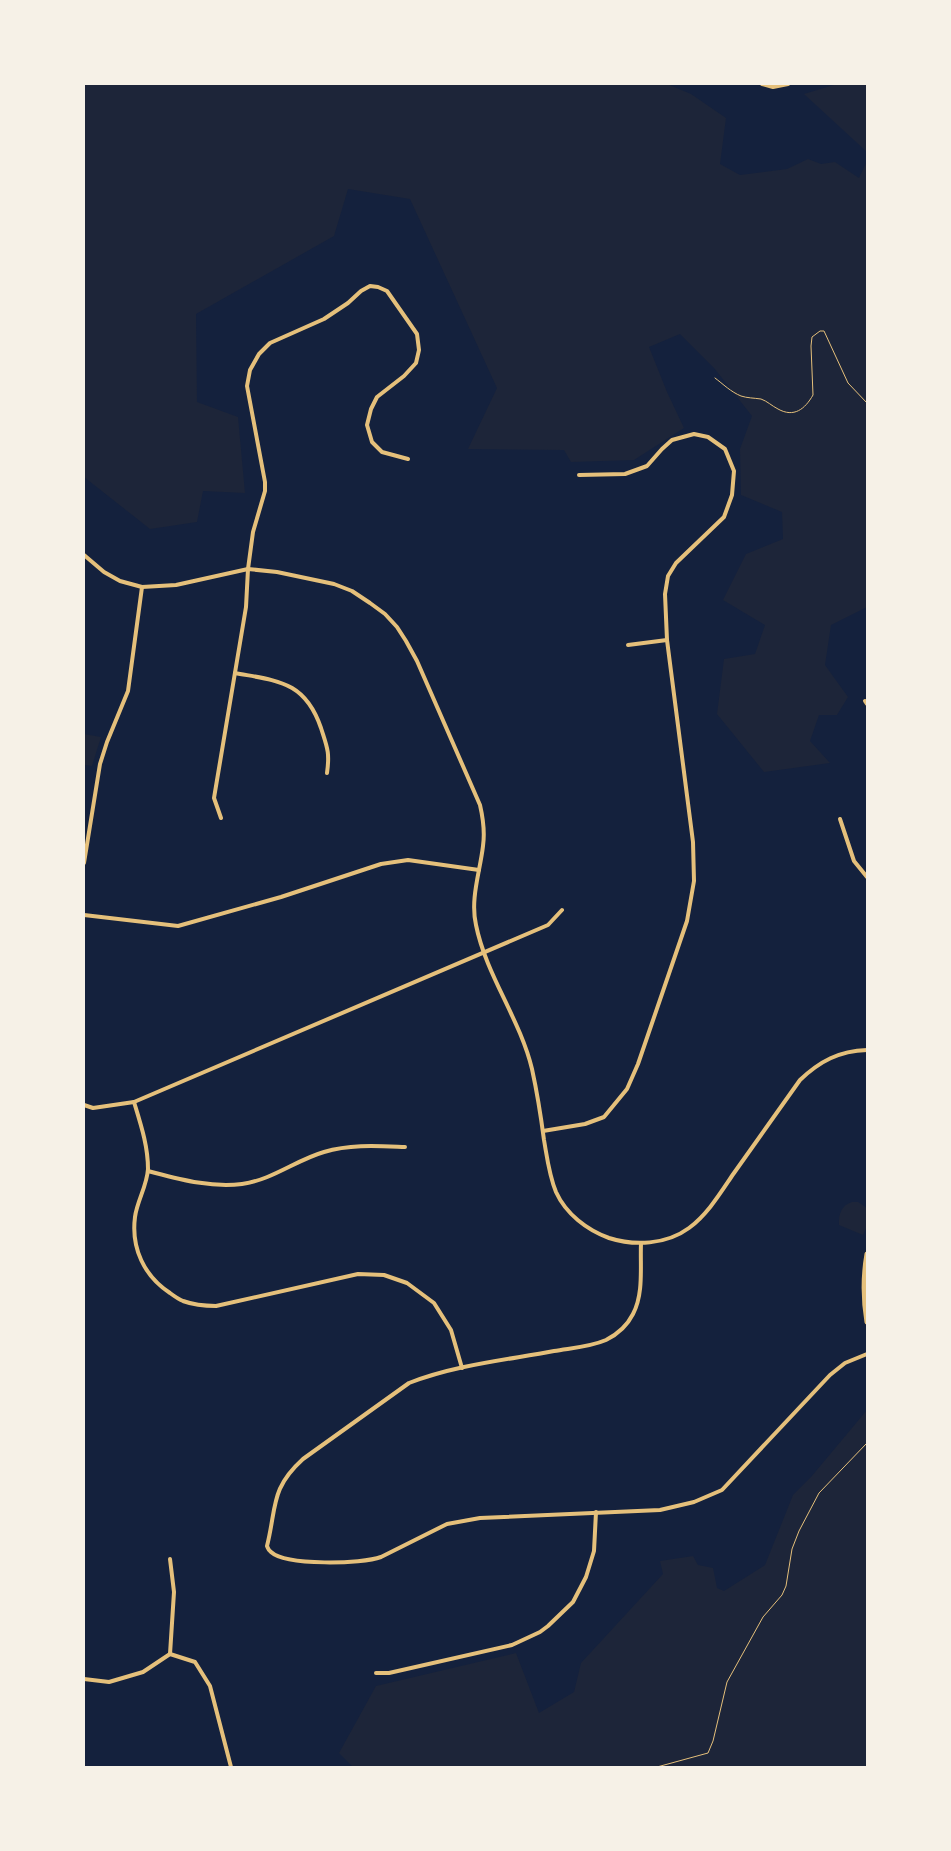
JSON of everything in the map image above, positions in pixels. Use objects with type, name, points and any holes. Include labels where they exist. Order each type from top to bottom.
[{"type":"street","points":[[762,84],[773,87],[788,84]]},
{"type":"street","points":[[221,818],[214,798],[246,607],[248,569],[253,532],[265,491],[265,482],[247,386],[250,370],[258,354],[270,343],[324,319],[348,303],[360,291],[370,286],[378,286],[387,291],[416,334],[418,350],[416,363],[404,376],[378,397],[371,409],[367,424],[372,442],[382,452],[408,459]]},
{"type":"street","points":[[543,1131],[585,1124],[604,1117],[627,1089],[638,1064],[687,920],[694,882],[693,842],[668,640],[665,594],[668,576],[676,563],[724,518],[732,495],[734,471],[725,449],[708,436],[694,434],[672,440],[647,466],[625,474],[579,475]]},
{"type":"street","points":[[84,555],[104,572],[120,580],[142,587],[176,586],[248,569],[277,572],[334,584],[352,591],[370,603],[385,614],[397,627],[417,661],[480,805],[484,830],[474,913],[476,925],[484,952],[532,1068],[548,1166],[557,1193],[574,1216],[596,1233],[628,1243],[641,1243],[673,1236],[688,1229],[712,1204],[800,1080],[824,1060],[854,1050],[867,1050]]},
{"type":"street","points":[[84,863],[100,764],[128,691],[142,587]]},
{"type":"street","points":[[628,644],[668,640]]},
{"type":"street","points":[[235,673],[277,681],[292,687],[305,698],[315,712],[329,754],[327,773]]},
{"type":"street","points":[[840,818],[854,861],[867,877]]},
{"type":"street","points":[[84,915],[178,926],[280,897],[381,864],[408,860],[479,870]]},
{"type":"street","points":[[84,1105],[93,1108],[134,1102],[548,925],[562,910]]},
{"type":"street","points":[[134,1102],[147,1143],[148,1172],[135,1216],[134,1236],[137,1251],[144,1266],[160,1286],[180,1300],[198,1306],[216,1306],[358,1274],[384,1276],[407,1283],[434,1303],[451,1330],[462,1368]]},
{"type":"street","points":[[148,1172],[202,1184],[229,1185],[262,1180],[324,1152],[348,1147],[405,1147]]},
{"type":"street","points":[[641,1243],[640,1295],[638,1304],[627,1324],[616,1335],[598,1343],[462,1368],[410,1383],[318,1448],[292,1469],[281,1484],[278,1493],[267,1546],[272,1553],[309,1561],[358,1562],[381,1557],[447,1524],[462,1520],[660,1510],[694,1502],[722,1490],[830,1375],[845,1362],[867,1354]]},
{"type":"street","points":[[867,1254],[863,1290],[867,1322]]},
{"type":"street","points":[[376,1673],[389,1673],[512,1645],[540,1632],[573,1602],[586,1578],[594,1551],[596,1512]]},
{"type":"street","points":[[170,1559],[174,1592],[170,1654]]},
{"type":"street","points":[[84,1679],[110,1682],[143,1672],[170,1654]]},
{"type":"street","points":[[170,1654],[195,1662],[210,1686],[231,1767]]},
{"type":"path","points":[[715,378],[741,396],[761,399],[787,413],[803,409],[813,395],[812,337],[820,331],[824,331],[848,383],[867,403]]},
{"type":"path","points":[[657,1767],[708,1753],[713,1741],[727,1682],[763,1617],[782,1595],[786,1586],[792,1549],[813,1502],[832,1478],[867,1443]]},
{"type":"shaded area","points":[[84,84],[667,84],[691,94],[726,118],[720,164],[740,175],[787,169],[808,159],[821,164],[835,162],[859,178],[867,161],[867,607],[831,625],[825,665],[848,697],[837,715],[819,715],[810,741],[830,763],[764,772],[717,714],[724,659],[755,654],[765,625],[723,600],[746,554],[783,539],[782,512],[741,495],[740,449],[752,416],[714,368],[680,334],[649,347],[684,428],[634,460],[571,462],[564,450],[468,449],[497,388],[410,199],[348,189],[334,236],[196,314],[197,402],[238,417],[245,493],[203,491],[197,522],[150,529],[84,477]]},
{"type":"shaded area","points":[[837,84],[867,84],[867,152],[804,94]]},
{"type":"shaded area","points":[[84,734],[101,737],[92,766],[84,765]]},
{"type":"shaded area","points":[[852,1202],[858,1202],[867,1208],[867,1226],[863,1235],[839,1225],[841,1210]]},
{"type":"shaded area","points":[[867,1410],[867,1767],[353,1767],[339,1753],[376,1686],[516,1653],[539,1713],[574,1692],[581,1663],[663,1574],[660,1561],[693,1556],[698,1565],[713,1568],[717,1588],[724,1591],[765,1565],[793,1495],[811,1477]]}]
